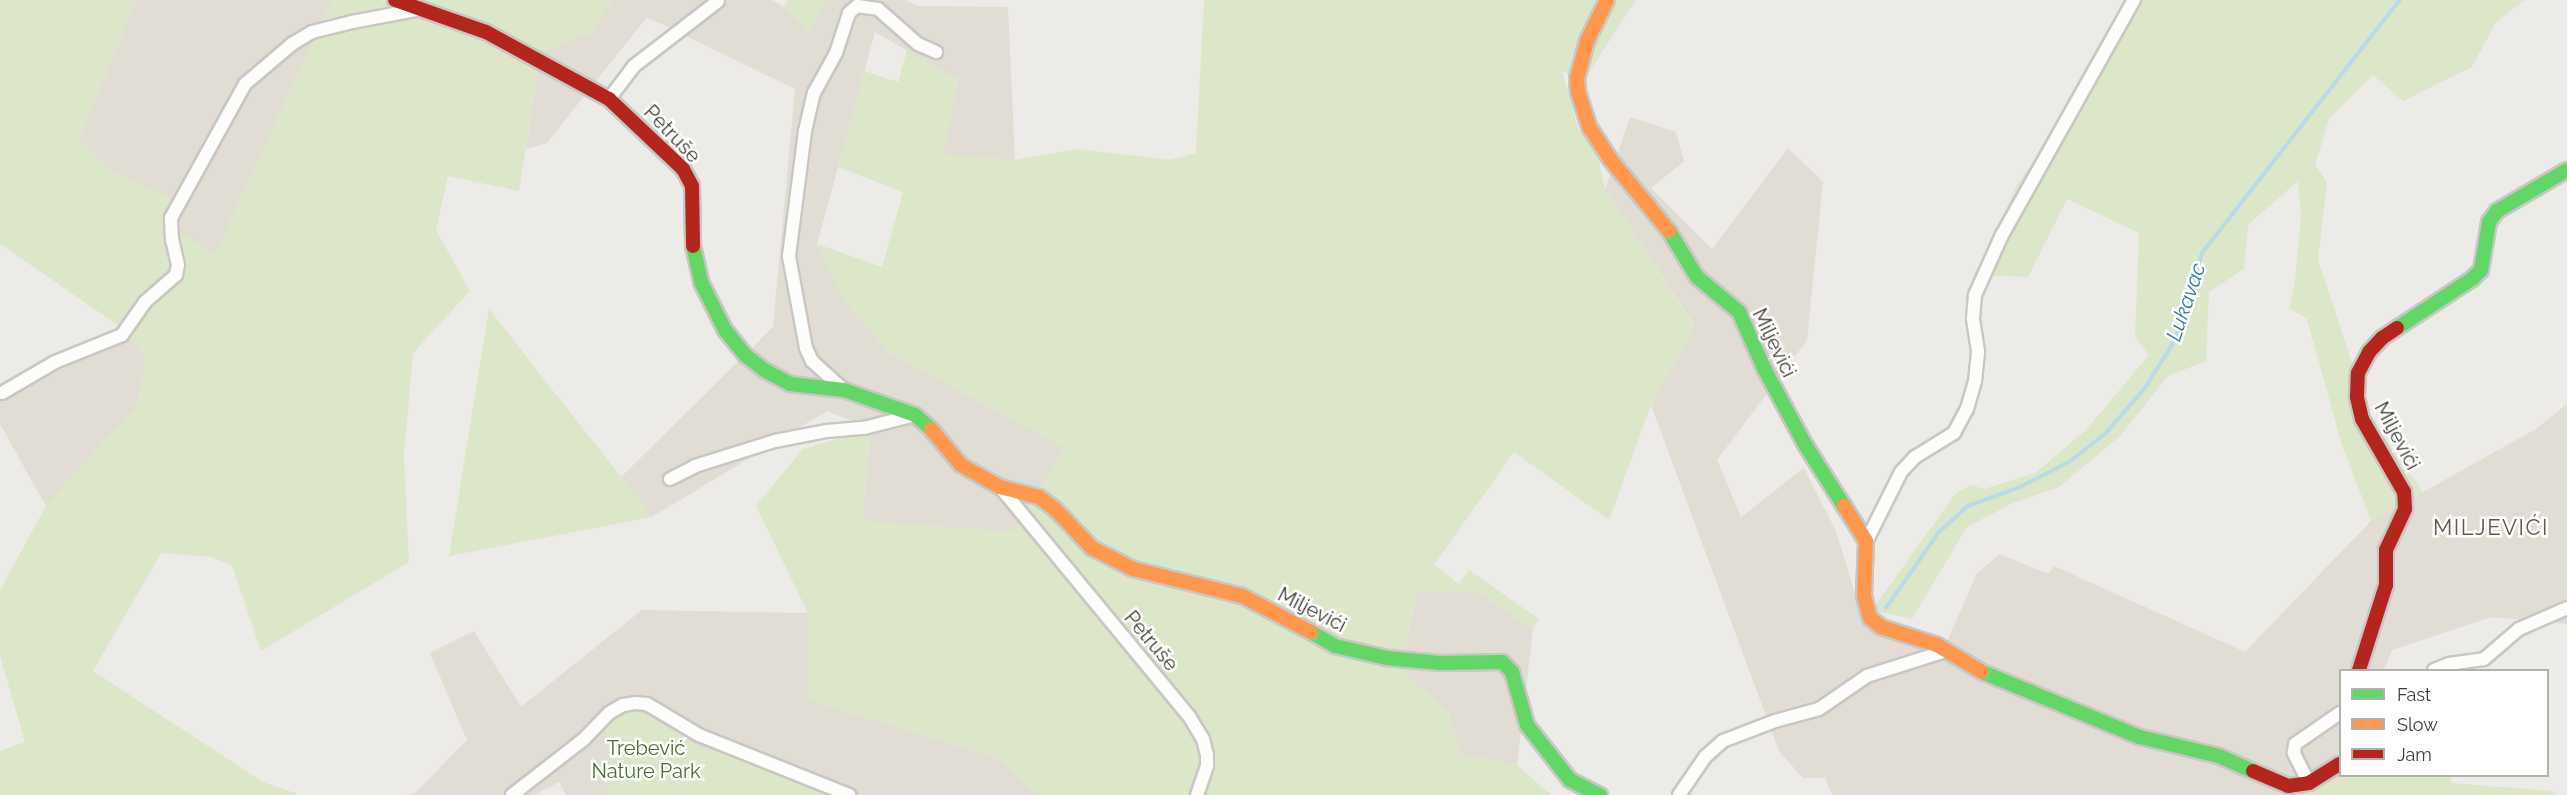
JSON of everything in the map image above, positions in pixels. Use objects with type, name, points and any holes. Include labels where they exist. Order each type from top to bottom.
[{"type":"street","name":"Petruše","points":[[395,0],[486,32],[609,99],[689,178],[693,205],[695,265],[725,330],[745,355],[764,370],[790,384],[844,390],[915,415],[924,420],[961,465],[1000,487],[1189,716],[1203,739],[1207,766],[1197,795]]},
{"type":"street","name":"Miljevići","points":[[1606,0],[1587,41],[1577,78],[1578,92],[1590,128],[1610,159],[1664,223],[1697,277],[1739,312],[1765,370],[1806,446],[1825,479],[1852,515],[1865,544],[1864,596],[1870,618],[1881,627],[1924,640],[1985,674],[2140,737],[2219,756],[2286,790],[2309,783],[2339,765]]},
{"type":"street","points":[[1865,544],[1901,472],[1915,457],[1954,433],[1967,409],[1975,381],[1978,351],[1973,318],[1975,295],[2002,235],[2134,0]]},
{"type":"street","points":[[609,99],[634,66],[718,1]]},
{"type":"street","name":"Petruše","points":[[844,390],[812,361],[806,348],[789,256],[814,93],[836,53],[845,21],[857,6],[878,9],[918,44],[936,52]]},
{"type":"street","points":[[2,393],[55,362],[122,335],[145,303],[176,275],[178,265],[172,240],[171,218],[222,132],[245,84],[291,44],[312,32],[352,21],[421,9]]},
{"type":"street","name":"Miljevići","points":[[2359,669],[2386,585],[2386,550],[2405,509],[2404,492],[2362,419],[2357,397],[2358,373],[2368,352],[2382,338],[2472,279],[2481,270],[2489,222],[2497,211],[2567,170]]},
{"type":"street","points":[[670,479],[695,466],[775,441],[827,431],[864,428],[915,415]]},
{"type":"street","name":"Miljevići","points":[[1000,487],[1039,497],[1055,509],[1092,548],[1133,569],[1242,596],[1293,620],[1335,646],[1397,659],[1440,663],[1502,662],[1512,672],[1527,725],[1546,751],[1570,780],[1600,795]]},
{"type":"street","points":[[1026,521],[1028,505],[1039,497]]},
{"type":"street","points":[[2436,669],[2449,664],[2484,659],[2519,629],[2567,608]]},
{"type":"street","points":[[1679,795],[1705,757],[1723,741],[1774,721],[1819,709],[1867,676],[1946,651]]},
{"type":"street","points":[[512,795],[576,747],[609,713],[623,705],[647,704],[699,735],[849,795]]},
{"type":"street","points":[[2309,783],[2299,767],[2294,753],[2295,744],[2339,714]]},
{"type":"shaded area","points":[[136,0],[332,0],[215,255],[175,229],[176,200],[113,173],[79,140]]},
{"type":"shaded area","points":[[612,0],[772,0],[784,7],[808,33],[827,0],[906,0],[917,6],[1008,7],[1015,160],[943,155],[958,80],[875,32],[817,244],[842,297],[888,352],[1065,448],[1013,532],[862,521],[871,429],[827,411],[652,517],[621,477],[773,327],[795,89],[647,17],[547,143],[526,149],[540,53],[592,32]]},
{"type":"shaded area","points":[[1630,117],[1676,132],[1684,161],[1651,188],[1712,249],[1788,148],[1823,182],[1807,340],[1717,460],[1741,517],[1804,468],[1836,531],[1860,610],[1946,644],[1977,573],[2000,554],[2048,574],[2054,566],[2245,652],[2371,521],[2536,429],[2567,404],[2567,624],[2491,617],[2392,650],[2384,669],[2339,669],[2339,770],[2303,795],[1832,795],[1825,778],[1803,778],[1779,751],[1651,405],[1695,326],[1605,190]]},
{"type":"shaded area","points":[[125,330],[147,359],[136,407],[46,506],[0,424],[0,395]]},
{"type":"shaded area","points":[[1476,591],[1533,629],[1517,765],[1461,755],[1448,711],[1401,672],[1417,592]]},
{"type":"shaded area","points":[[642,610],[808,613],[809,700],[997,758],[1039,795],[566,795],[559,782],[534,795],[406,795],[414,794],[467,740],[430,653],[474,631],[521,707]]},
{"type":"green space","points":[[0,0],[136,0],[79,140],[113,173],[176,200],[176,229],[215,255],[332,0],[612,0],[592,32],[540,54],[519,191],[448,176],[436,230],[470,291],[413,353],[404,456],[409,562],[261,651],[232,565],[211,557],[161,553],[93,671],[263,782],[301,795],[0,795],[0,751],[25,742],[0,656],[0,590],[46,506],[136,407],[147,359],[125,330],[0,244]]},
{"type":"green space","points":[[788,0],[827,0],[808,33],[784,7]]},
{"type":"green space","points":[[1204,0],[1636,0],[1583,81],[1562,71],[1579,131],[1596,146],[1605,190],[1695,327],[1651,405],[1609,520],[1514,452],[1434,565],[1459,584],[1469,570],[1539,619],[1533,629],[1476,591],[1417,592],[1401,672],[1448,711],[1461,755],[1517,765],[1551,795],[1039,795],[997,758],[809,700],[808,613],[756,506],[803,449],[871,429],[862,521],[1013,532],[1065,448],[888,352],[842,297],[817,244],[882,267],[903,192],[838,167],[864,71],[898,82],[907,50],[958,80],[944,155],[1015,160],[1077,149],[1170,160],[1196,153]]},
{"type":"green space","points":[[2139,0],[2525,0],[2496,22],[2472,67],[2403,101],[2373,75],[2329,119],[2315,165],[2327,182],[2318,259],[2369,415],[2423,492],[2371,521],[2341,442],[2307,319],[2289,308],[2295,282],[2301,215],[2298,181],[2248,225],[2244,269],[2209,292],[2206,361],[2168,376],[2120,436],[2059,487],[2013,503],[1967,527],[1912,619],[1872,610],[1956,493],[1971,485],[1984,489],[2035,473],[2086,430],[2149,355],[2135,337],[2139,233],[2067,199],[2028,277],[1977,275],[2017,185],[2117,40]]},
{"type":"green space","points":[[489,309],[621,477],[652,517],[449,556]]},
{"type":"green space","name":"Trebević Nature Park","points":[[631,710],[646,714],[699,747],[754,763],[837,795],[606,795],[610,756],[604,723],[619,713]]},
{"type":"green space","points":[[2339,770],[2339,777],[2450,777],[2452,783],[2553,791],[2558,795],[2303,795]]},
{"type":"waterway","name":"Lukavac","points":[[1886,608],[1939,532],[1968,506],[2020,487],[2069,462],[2105,434],[2145,388],[2175,340],[2202,253],[2400,0]]},
{"type":"traffic: fast","points":[[2397,328],[2472,279],[2481,270],[2489,222],[2497,211],[2567,170]]},
{"type":"traffic: fast","points":[[1669,231],[1697,277],[1739,312],[1765,370],[1806,446],[1844,506]]},
{"type":"traffic: fast","points":[[693,246],[701,282],[725,330],[745,355],[764,370],[790,384],[844,390],[915,415],[931,429]]},
{"type":"traffic: fast","points":[[1311,632],[1335,646],[1387,658],[1440,663],[1502,662],[1512,672],[1527,725],[1570,780],[1600,795]]},
{"type":"traffic: fast","points":[[1982,672],[2140,737],[2219,756],[2253,771]]},
{"type":"traffic: slow","points":[[1607,0],[1587,41],[1577,78],[1578,92],[1590,128],[1610,159],[1669,231]]},
{"type":"traffic: slow","points":[[931,429],[961,465],[1000,487],[1039,497],[1055,509],[1092,548],[1133,569],[1242,596],[1311,632]]},
{"type":"traffic: slow","points":[[1844,506],[1866,541],[1864,596],[1870,618],[1881,627],[1937,645],[1982,672]]},
{"type":"traffic: jam","points":[[395,0],[486,32],[609,99],[683,169],[692,186],[693,246]]},
{"type":"traffic: jam","points":[[2359,669],[2386,585],[2386,550],[2405,509],[2404,492],[2362,419],[2357,397],[2358,373],[2369,352],[2382,338],[2397,328]]},
{"type":"traffic: jam","points":[[2253,771],[2288,786],[2309,783],[2339,765]]},
{"type":"district","name":"MILJEVIĆI","points":[[2491,528]]}]
